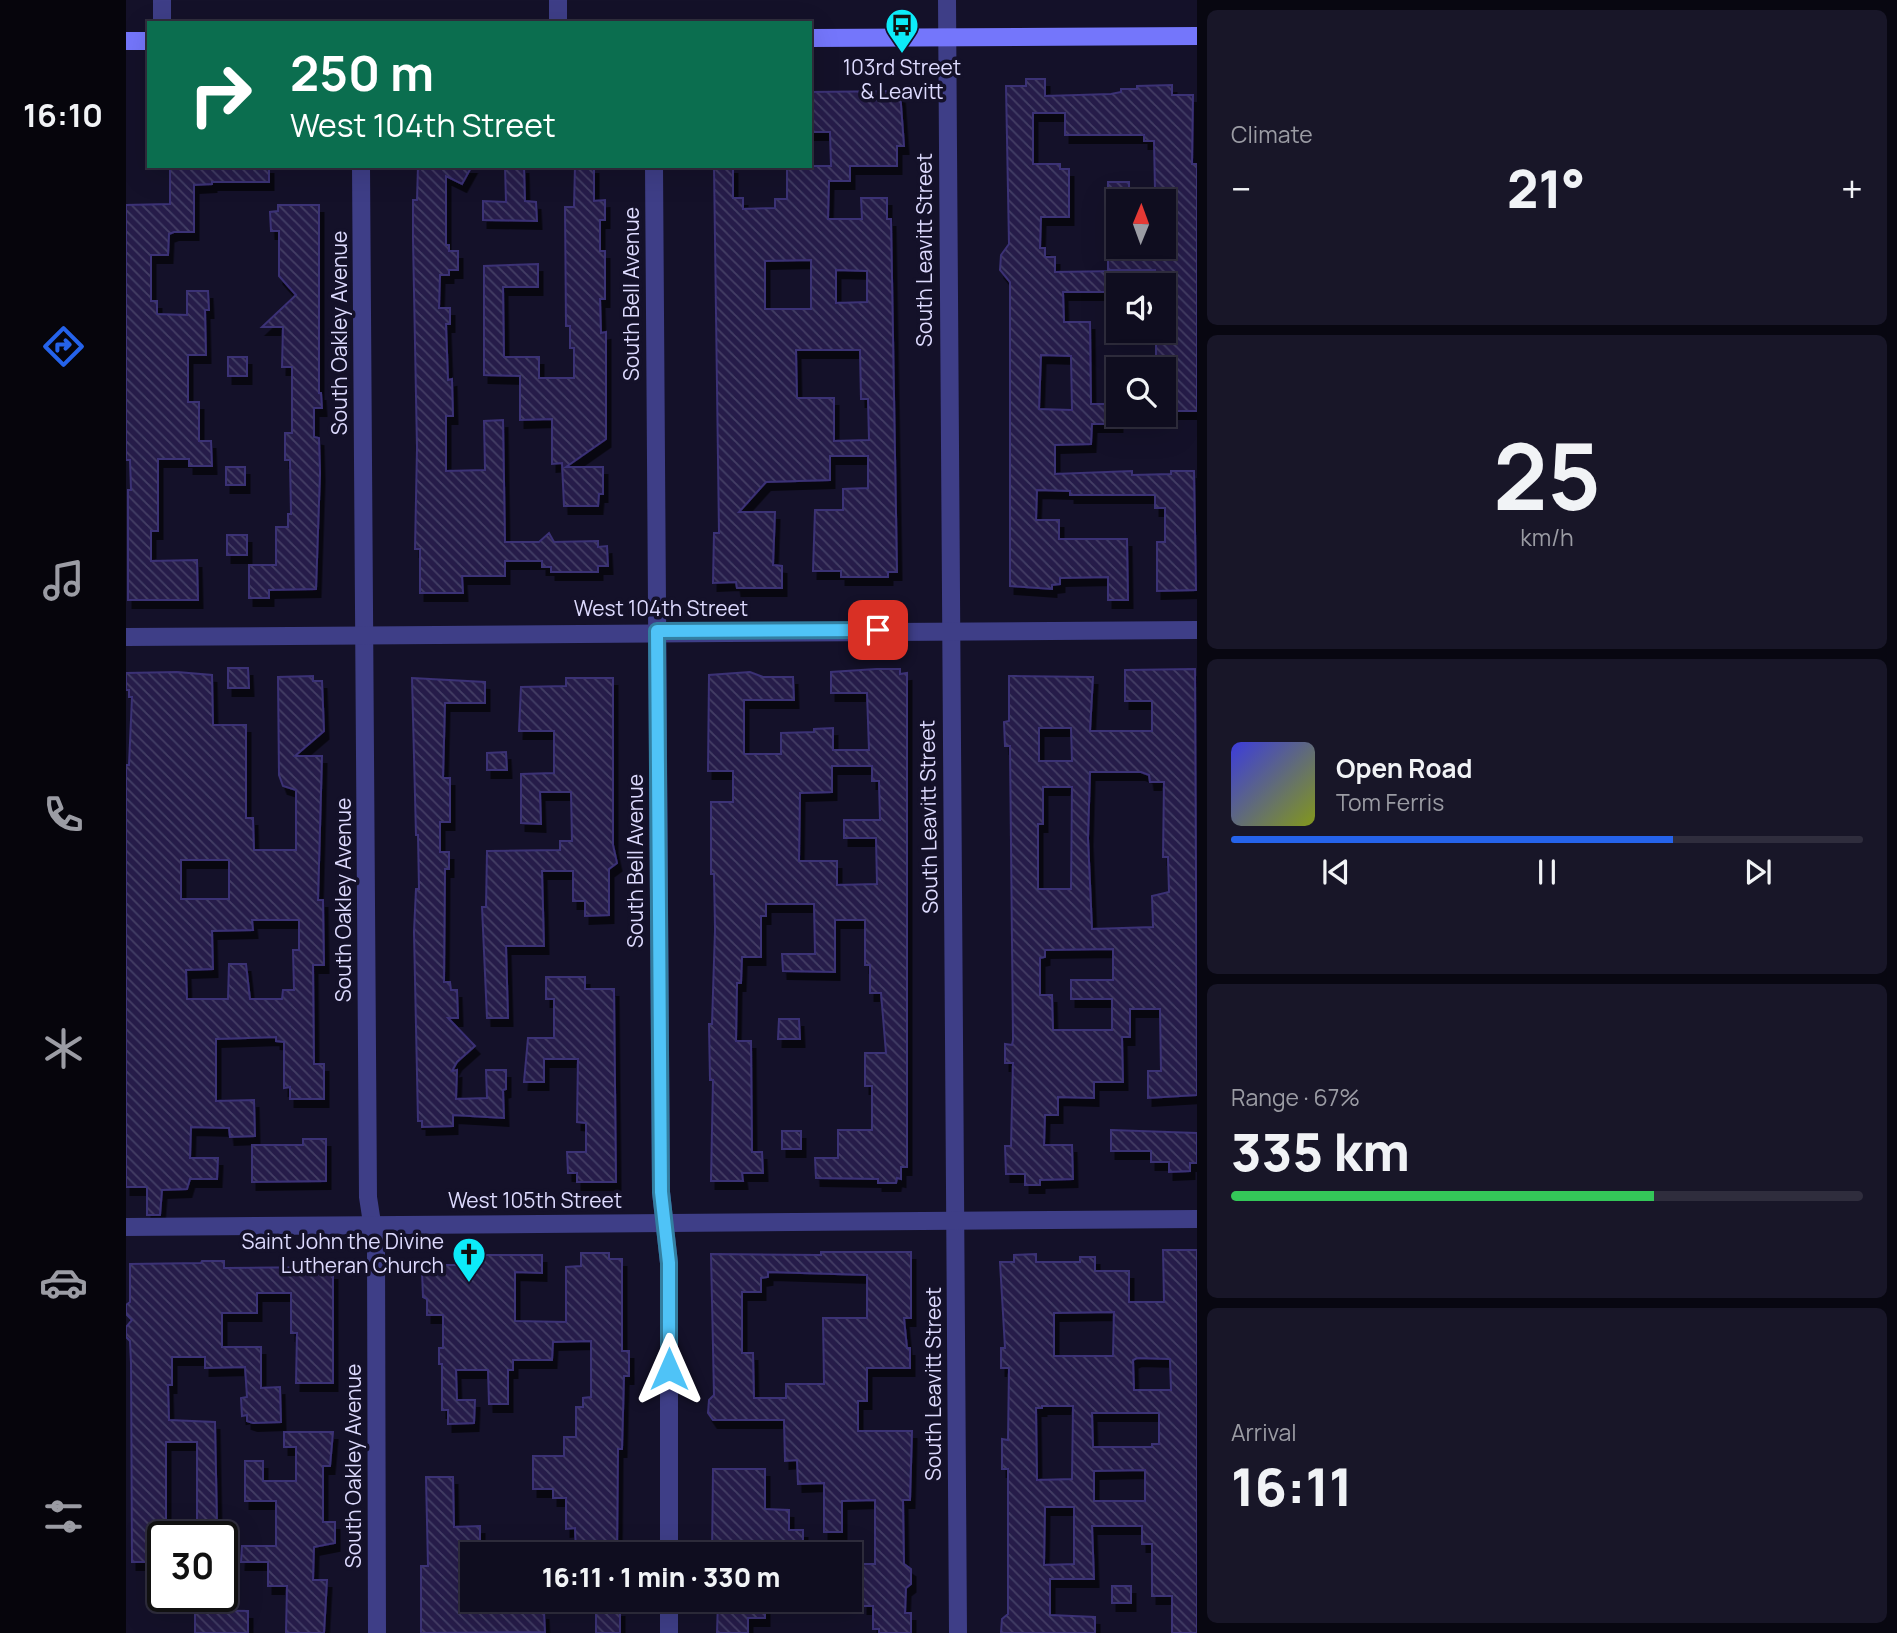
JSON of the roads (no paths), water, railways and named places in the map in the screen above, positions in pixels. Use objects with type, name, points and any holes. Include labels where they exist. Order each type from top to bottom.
[{"type":"main road","points":[[812,38],[1197,36]]},
{"type":"main road","points":[[126,41],[147,41]]},
{"type":"street","points":[[162,0],[163,21]]},
{"type":"street","points":[[558,0],[558,21]]},
{"type":"street","name":"South Leavitt Street","points":[[947,0],[958,1633]]},
{"type":"street","name":"South Oakley Avenue","points":[[361,168],[368,1197],[376,1249],[377,1633]]},
{"type":"street","name":"South Bell Avenue","points":[[654,168],[661,1192],[669,1263],[669,1542]]},
{"type":"street","name":"West 104th Street","points":[[126,637],[657,631],[1197,630]]},
{"type":"street","name":"West 105th Street","points":[[126,1227],[1197,1219]]},
{"type":"street","points":[[669,1612],[669,1633]]},
{"type":"place","name":"103rd Street & Leavitt","points":[[902,55]]},
{"type":"place","name":"Saint John the Divine Lutheran Church","points":[[469,1284]]}]
